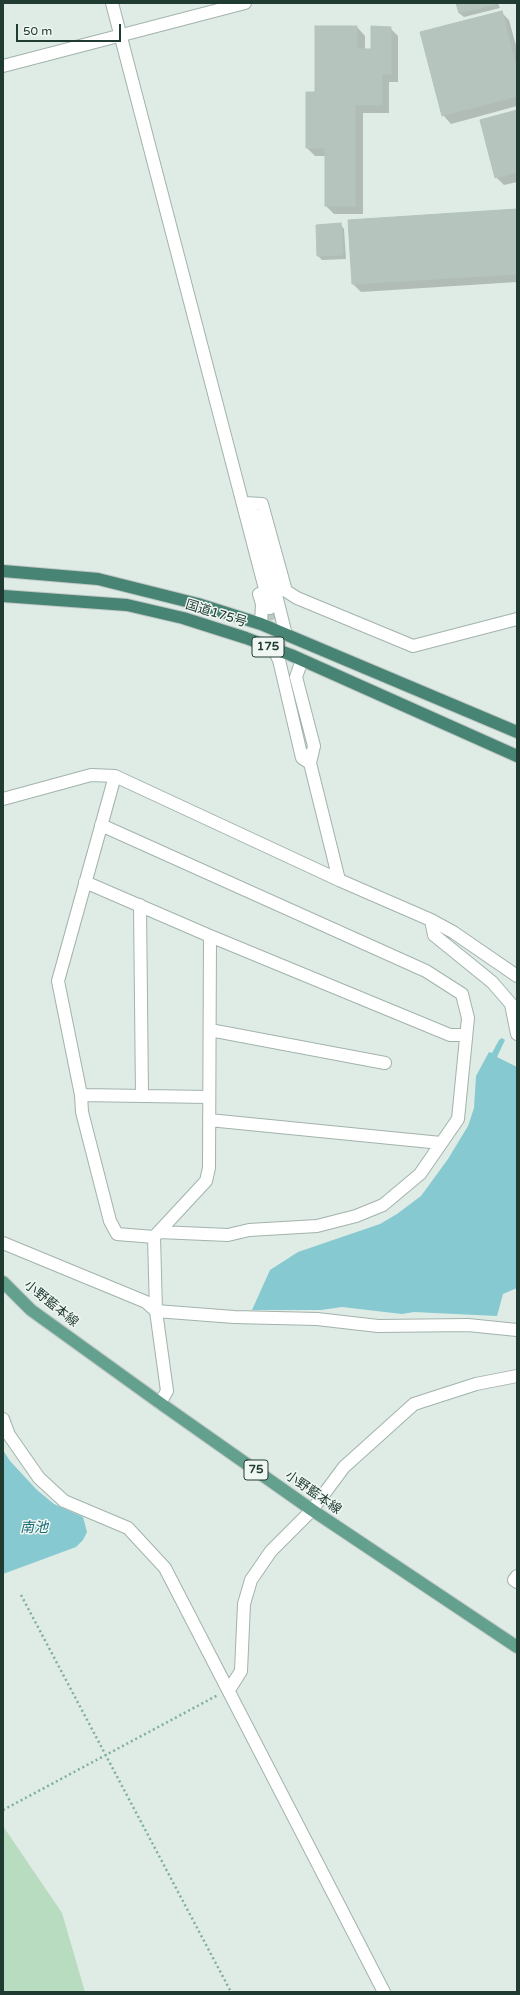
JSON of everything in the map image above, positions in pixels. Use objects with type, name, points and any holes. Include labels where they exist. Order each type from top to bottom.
[{"type":"highway","name":"国道175号","points":[[3,571],[98,579],[198,604],[261,624],[517,732]]},
{"type":"highway","name":"国道175号","points":[[3,596],[127,605],[183,618],[273,648],[517,756]]},
{"type":"main road","name":"小野藍本線","points":[[3,1282],[31,1310],[160,1403],[312,1510],[517,1647]]},
{"type":"street","points":[[112,3],[244,503],[270,608]]},
{"type":"street","points":[[3,66],[245,3]]},
{"type":"street","points":[[244,503],[262,504],[286,590],[296,598],[413,646],[517,619]]},
{"type":"street","points":[[244,503],[240,512],[262,604],[261,624]]},
{"type":"street","points":[[244,503],[257,519],[286,635]]},
{"type":"street","points":[[273,648],[279,660],[302,758],[310,763]]},
{"type":"street","points":[[302,660],[296,677],[314,746],[310,763]]},
{"type":"street","points":[[288,673],[339,880]]},
{"type":"street","points":[[3,799],[92,775],[115,776],[339,880],[431,920],[453,932],[517,976]]},
{"type":"street","points":[[101,824],[426,971],[462,994],[468,1018],[458,1119],[420,1174],[383,1205],[356,1216],[317,1226],[250,1230],[228,1235],[117,1234],[110,1221],[82,1112],[58,981],[101,824],[115,776]]},
{"type":"street","points":[[85,882],[210,936],[450,1034],[466,1035]]},
{"type":"street","points":[[140,905],[142,1096]]},
{"type":"street","points":[[431,920],[434,935],[492,982],[510,1004],[517,1034]]},
{"type":"street","points":[[160,1403],[167,1391],[156,1311],[156,1234],[206,1181],[209,1168],[210,936]]},
{"type":"street","points":[[210,1030],[385,1064]]},
{"type":"street","points":[[80,1095],[209,1097]]},
{"type":"street","points":[[209,1120],[441,1143]]},
{"type":"street","points":[[3,1243],[146,1302],[156,1311],[234,1317],[317,1319],[378,1326],[468,1325],[517,1330]]},
{"type":"street","points":[[229,1690],[241,1671],[244,1604],[251,1580],[271,1551],[312,1510],[344,1467],[414,1404],[476,1384],[517,1376]]},
{"type":"street","points":[[3,1419],[8,1435],[39,1478],[64,1501],[128,1528],[165,1568],[384,1992]]},
{"type":"street","points":[[517,1576],[514,1580],[517,1582]]},
{"type":"path","points":[[21,1595],[232,1992]]},
{"type":"path","points":[[3,1810],[106,1756],[204,1701],[229,1690]]},
{"type":"green space","points":[[3,1826],[62,1913],[85,1992],[3,1992]]},
{"type":"water","points":[[502,1038],[505,1040],[497,1057],[517,1067],[517,1288],[503,1294],[497,1316],[414,1312],[402,1314],[342,1307],[321,1310],[252,1310],[270,1270],[298,1252],[380,1224],[397,1214],[421,1196],[448,1159],[468,1126],[474,1108],[476,1076],[489,1052],[492,1053],[499,1040]]},
{"type":"water","name":"南池","points":[[3,1450],[10,1461],[37,1490],[54,1504],[83,1517],[87,1532],[83,1540],[76,1547],[3,1574]]},
{"type":"building","points":[[456,3],[496,3],[496,4],[459,13]]},
{"type":"building","points":[[502,11],[517,70],[517,96],[442,116],[420,32]]},
{"type":"building","points":[[315,26],[357,26],[357,49],[371,49],[371,26],[391,27],[391,74],[382,74],[382,105],[355,105],[355,206],[325,206],[325,148],[306,148],[306,92],[315,92]]},
{"type":"building","points":[[517,110],[517,172],[495,178],[480,120]]},
{"type":"building","points":[[517,209],[517,274],[352,284],[348,220]]},
{"type":"building","points":[[341,223],[343,255],[317,256],[316,225]]},
{"type":"tunnel","points":[[270,608],[284,660]]}]
